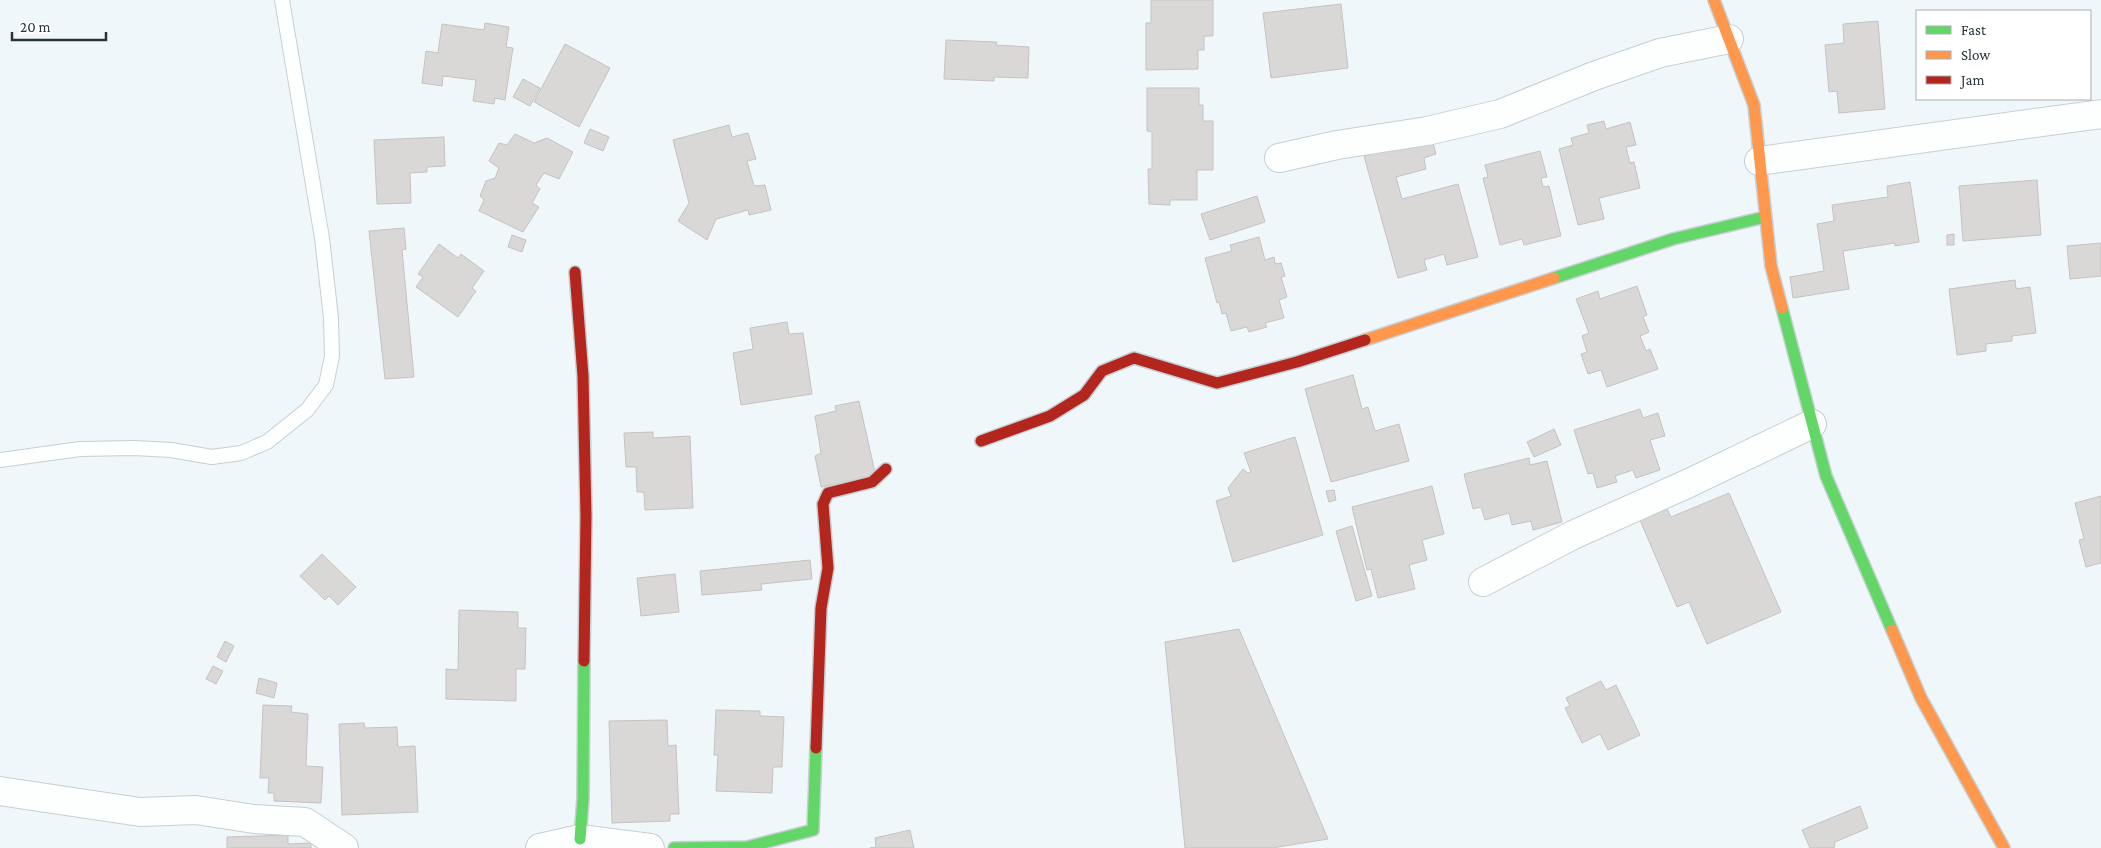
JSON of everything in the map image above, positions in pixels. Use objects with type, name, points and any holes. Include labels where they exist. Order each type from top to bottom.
[{"type":"street","points":[[1714,0],[1754,105],[1770,266],[1826,476],[1921,698],[2004,848]]},
{"type":"street","points":[[1279,158],[1337,145],[1427,131],[1500,114],[1594,76],[1660,53],[1729,39]]},
{"type":"street","points":[[1759,161],[2101,114]]},
{"type":"street","points":[[982,441],[1050,416],[1084,395],[1102,371],[1134,358],[1217,383],[1297,362],[1673,239],[1765,218]]},
{"type":"street","points":[[576,272],[583,376],[586,516],[583,799],[580,839]]},
{"type":"street","points":[[1483,582],[1574,535],[1687,484],[1812,424]]},
{"type":"street","points":[[674,848],[747,847],[813,830],[821,608],[828,568],[823,504],[828,493],[872,482],[886,469]]},
{"type":"street","points":[[0,791],[140,812],[196,810],[254,819],[305,822],[344,848]]},
{"type":"street","points":[[540,848],[580,839],[650,848]]},
{"type":"lane","points":[[0,460],[80,449],[134,448],[171,450],[212,457],[241,453],[268,442],[307,410],[326,386],[332,356],[331,318],[322,238],[282,0]]},
{"type":"building","points":[[1151,0],[1213,0],[1213,36],[1204,36],[1204,50],[1198,50],[1198,69],[1146,70],[1146,23],[1151,23]]},
{"type":"building","points":[[1341,4],[1348,68],[1271,78],[1263,13]]},
{"type":"building","points":[[1878,21],[1885,109],[1839,113],[1837,91],[1829,92],[1825,45],[1844,43],[1843,24]]},
{"type":"building","points":[[485,23],[509,27],[506,47],[513,48],[505,100],[495,98],[494,104],[473,101],[476,80],[443,76],[442,86],[422,83],[426,51],[438,53],[442,24],[484,30]]},
{"type":"building","points":[[946,40],[997,42],[996,45],[1029,47],[1028,78],[994,77],[994,81],[944,79]]},
{"type":"building","points":[[565,44],[610,68],[579,127],[534,102]]},
{"type":"building","points":[[523,79],[540,88],[530,106],[513,97]]},
{"type":"building","points":[[1147,88],[1199,88],[1199,105],[1203,105],[1203,121],[1213,121],[1213,170],[1197,170],[1197,200],[1170,200],[1170,205],[1149,204],[1148,169],[1152,169],[1152,132],[1147,131]]},
{"type":"building","points":[[1604,121],[1606,129],[1630,122],[1636,145],[1626,147],[1630,163],[1634,162],[1640,188],[1599,198],[1604,219],[1578,225],[1559,149],[1573,145],[1571,138],[1589,133],[1587,125]]},
{"type":"building","points":[[729,125],[732,137],[748,133],[756,159],[747,161],[754,186],[765,185],[771,210],[749,215],[748,210],[716,219],[707,240],[678,221],[689,203],[673,140]]},
{"type":"building","points":[[590,129],[609,137],[603,151],[584,143]]},
{"type":"building","points":[[515,134],[534,143],[547,138],[573,152],[559,179],[544,173],[536,185],[540,189],[532,203],[539,207],[523,232],[479,211],[484,200],[480,196],[486,181],[495,178],[499,168],[489,161],[499,143],[507,145]]},
{"type":"building","points":[[444,137],[445,166],[427,167],[427,172],[410,173],[411,203],[377,204],[374,140]]},
{"type":"building","points":[[1431,137],[1436,154],[1424,158],[1426,169],[1396,177],[1402,199],[1458,184],[1478,257],[1447,265],[1444,254],[1424,260],[1427,270],[1398,278],[1364,156]]},
{"type":"building","points":[[1540,151],[1547,177],[1541,178],[1543,187],[1549,186],[1561,236],[1524,245],[1522,239],[1500,245],[1483,178],[1488,177],[1485,165]]},
{"type":"building","points":[[2037,180],[2041,235],[1963,241],[1959,186]]},
{"type":"building","points":[[1910,182],[1919,242],[1895,246],[1895,243],[1843,251],[1849,289],[1793,298],[1790,277],[1824,271],[1817,224],[1834,221],[1832,205],[1888,197],[1887,186]]},
{"type":"building","points":[[1257,196],[1265,222],[1210,240],[1201,214]]},
{"type":"building","points":[[404,228],[406,249],[402,250],[414,377],[385,379],[369,231]]},
{"type":"building","points":[[1954,234],[1954,245],[1947,245],[1947,235]]},
{"type":"building","points":[[512,235],[526,240],[522,252],[508,247]]},
{"type":"building","points":[[1259,237],[1265,260],[1274,257],[1275,264],[1281,263],[1285,276],[1281,277],[1287,297],[1279,300],[1284,318],[1265,323],[1267,327],[1249,332],[1247,327],[1231,331],[1226,313],[1222,314],[1219,302],[1217,303],[1205,258],[1232,251],[1230,245]]},
{"type":"building","points":[[2101,243],[2101,276],[2070,279],[2067,246]]},
{"type":"building","points":[[439,244],[458,258],[461,254],[484,271],[472,288],[476,291],[458,317],[416,287],[423,277],[418,274]]},
{"type":"building","points":[[2015,280],[2016,289],[2030,287],[2036,333],[2012,336],[2012,341],[1986,344],[1986,351],[1957,355],[1949,289]]},
{"type":"building","points":[[1637,286],[1647,315],[1643,317],[1649,332],[1640,336],[1646,351],[1650,349],[1658,369],[1607,387],[1601,370],[1588,374],[1581,354],[1587,352],[1582,336],[1589,333],[1576,299],[1598,291],[1600,299]]},
{"type":"building","points":[[787,322],[789,334],[803,333],[812,394],[741,405],[733,353],[753,349],[750,328]]},
{"type":"building","points":[[1353,375],[1362,409],[1368,407],[1375,431],[1399,424],[1409,461],[1331,482],[1305,389]]},
{"type":"building","points":[[859,401],[876,477],[821,487],[815,456],[821,453],[815,416],[836,411],[835,406]]},
{"type":"building","points":[[1640,409],[1643,418],[1658,413],[1665,436],[1650,440],[1660,470],[1636,478],[1633,470],[1615,476],[1617,482],[1597,488],[1593,473],[1588,474],[1574,430]]},
{"type":"building","points":[[1554,429],[1561,445],[1534,457],[1527,442]]},
{"type":"building","points":[[653,432],[653,438],[690,436],[693,508],[645,510],[644,492],[637,492],[636,467],[626,467],[624,433]]},
{"type":"building","points":[[1295,437],[1323,535],[1233,562],[1216,501],[1231,496],[1228,488],[1243,469],[1248,473],[1251,472],[1244,453]]},
{"type":"building","points":[[1529,458],[1530,465],[1547,461],[1562,522],[1533,530],[1531,521],[1512,525],[1509,513],[1485,520],[1481,507],[1473,509],[1464,474]]},
{"type":"building","points":[[1432,486],[1444,534],[1422,540],[1427,560],[1409,565],[1415,589],[1378,598],[1371,569],[1367,570],[1352,507]]},
{"type":"building","points":[[1334,490],[1336,500],[1329,502],[1326,491]]},
{"type":"building","points":[[1729,493],[1781,612],[1707,644],[1689,602],[1677,607],[1640,520],[1667,509],[1671,517]]},
{"type":"building","points":[[2101,496],[2101,563],[2086,567],[2079,540],[2084,539],[2075,503]]},
{"type":"building","points":[[1352,526],[1372,596],[1356,601],[1336,531]]},
{"type":"building","points":[[322,554],[356,587],[338,605],[329,596],[325,600],[300,576]]},
{"type":"building","points":[[810,560],[812,579],[761,584],[762,590],[702,595],[700,571]]},
{"type":"building","points":[[675,574],[679,612],[641,616],[637,578]]},
{"type":"building","points":[[459,610],[518,612],[518,628],[526,628],[525,669],[516,669],[516,701],[446,699],[446,669],[458,670]]},
{"type":"building","points":[[1239,629],[1328,839],[1272,848],[1185,848],[1165,642]]},
{"type":"building","points":[[225,641],[234,646],[226,662],[217,657]]},
{"type":"building","points":[[213,666],[223,671],[216,684],[206,679]]},
{"type":"building","points":[[259,678],[277,683],[274,698],[256,693]]},
{"type":"building","points":[[1601,681],[1606,690],[1616,685],[1640,735],[1608,750],[1600,734],[1582,743],[1565,708],[1570,706],[1566,698]]},
{"type":"building","points":[[263,705],[292,706],[291,712],[308,714],[306,766],[323,767],[321,803],[274,801],[274,793],[268,793],[269,778],[260,778]]},
{"type":"building","points":[[716,710],[760,711],[760,716],[784,717],[782,767],[773,767],[772,793],[716,791],[718,755],[714,755]]},
{"type":"building","points":[[667,720],[668,746],[676,745],[679,814],[670,814],[670,821],[612,823],[609,721]]},
{"type":"building","points":[[364,723],[365,728],[397,727],[398,747],[415,746],[418,812],[342,815],[339,724]]},
{"type":"building","points":[[1860,806],[1868,828],[1835,842],[1834,848],[1810,848],[1802,830]]},
{"type":"building","points":[[910,830],[914,848],[870,848],[876,847],[875,838]]},
{"type":"building","points":[[288,835],[288,844],[311,843],[311,848],[227,848],[227,837]]},
{"type":"traffic: fast","points":[[1554,278],[1673,239],[1765,217]]},
{"type":"traffic: fast","points":[[1782,308],[1826,476],[1892,630]]},
{"type":"traffic: fast","points":[[580,839],[583,799],[584,661]]},
{"type":"traffic: fast","points":[[674,848],[747,847],[813,830],[816,748]]},
{"type":"traffic: slow","points":[[1714,0],[1754,105],[1771,266],[1782,308]]},
{"type":"traffic: slow","points":[[1365,340],[1554,278]]},
{"type":"traffic: slow","points":[[1892,630],[1921,698],[2004,848]]},
{"type":"traffic: jam","points":[[575,272],[583,376],[586,516],[584,661]]},
{"type":"traffic: jam","points":[[981,441],[1050,416],[1084,395],[1102,371],[1134,358],[1217,383],[1297,362],[1365,340]]},
{"type":"traffic: jam","points":[[816,748],[821,608],[828,568],[823,504],[828,493],[872,482],[886,469]]}]
